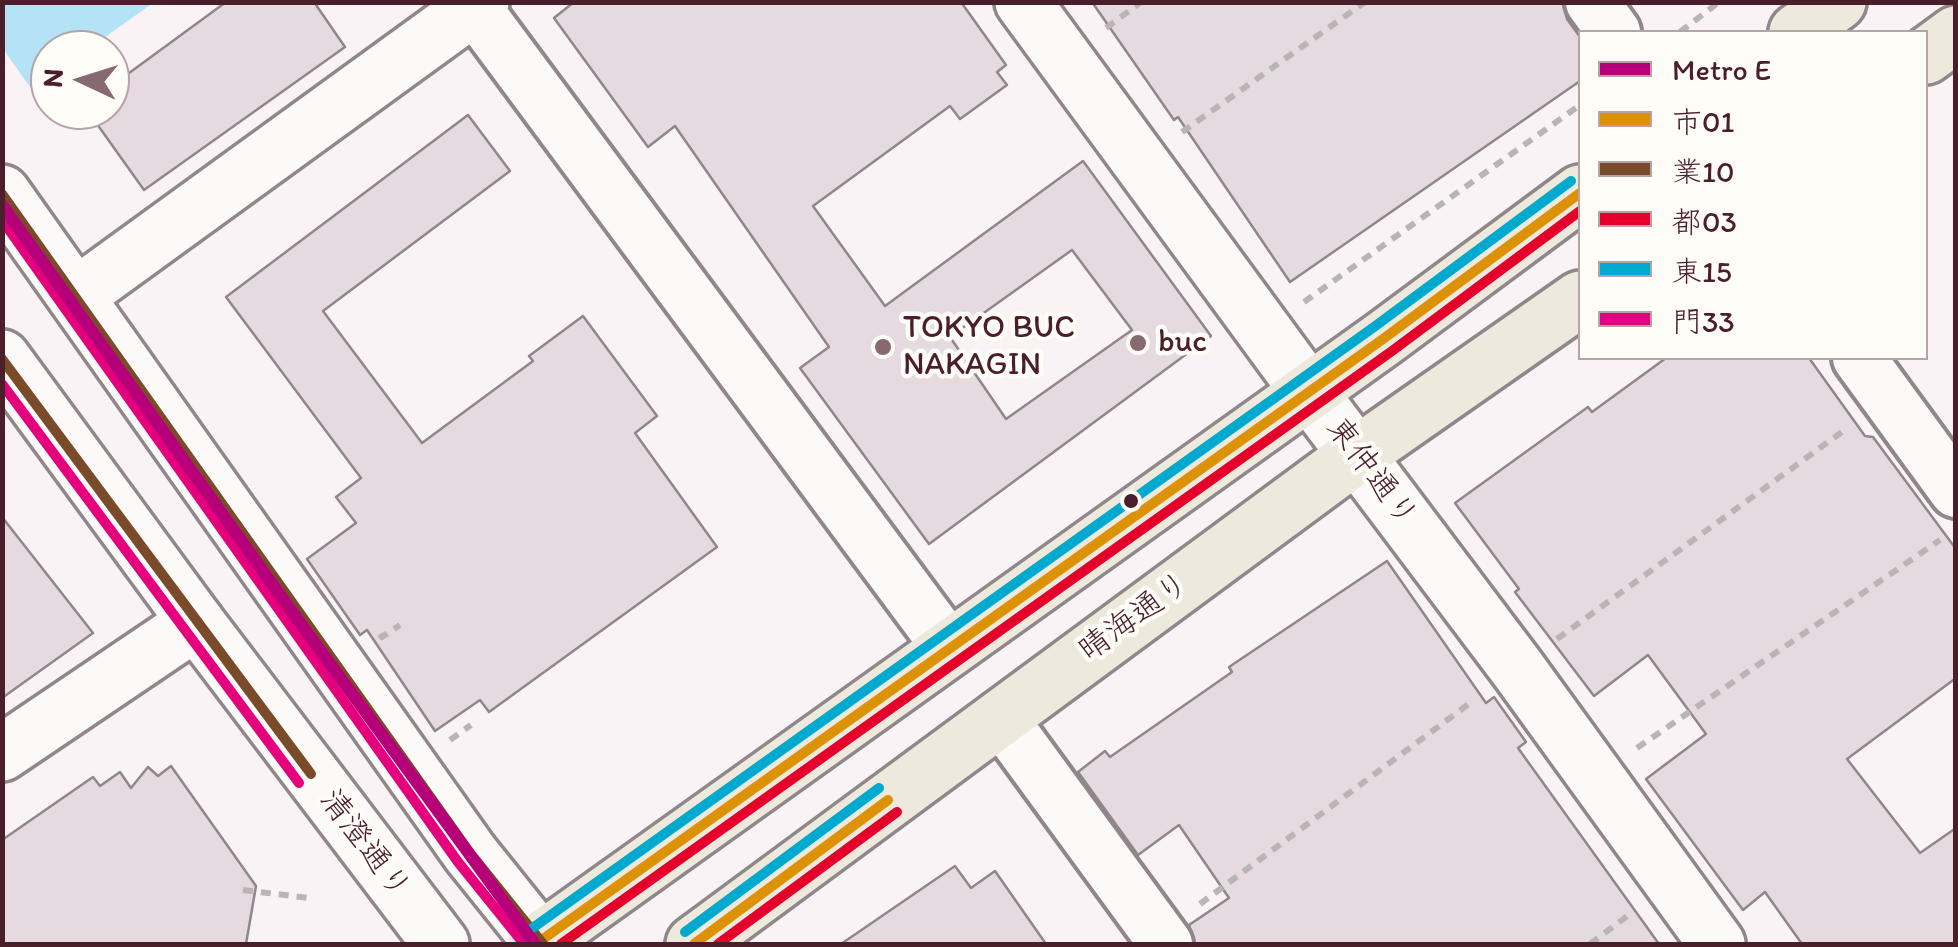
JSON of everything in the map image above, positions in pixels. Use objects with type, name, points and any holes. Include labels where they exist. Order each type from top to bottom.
[{"type":"main road","points":[[1800,30],[1838,2]]},
{"type":"main road","points":[[1928,55],[1956,34]]},
{"type":"main road","points":[[540,944],[1578,194]]},
{"type":"main road","name":"晴海通り","points":[[694,944],[1358,454],[1578,299]]},
{"type":"street","name":"東仲通り","points":[[1023,2],[1717,944]]},
{"type":"street","points":[[1592,2],[1613,30]]},
{"type":"street","points":[[76,296],[478,5],[950,649]]},
{"type":"street","points":[[2,194],[470,853],[540,944]]},
{"type":"street","name":"清澄通り","points":[[2,358],[196,622],[441,944]]},
{"type":"street","points":[[1861,360],[1956,492]]},
{"type":"street","points":[[2,753],[196,622]]},
{"type":"street","points":[[1000,717],[1166,944]]},
{"type":"path","points":[[1141,162],[1365,2]]},
{"type":"path","points":[[1683,30],[1719,2]]},
{"type":"path","points":[[1295,308],[1578,107]]},
{"type":"path","points":[[1595,777],[1956,529]]},
{"type":"path","points":[[374,624],[382,637],[400,624]]},
{"type":"path","points":[[441,727],[450,740],[471,725]]},
{"type":"path","points":[[243,890],[310,898]]},
{"type":"water","points":[[3,3],[153,3],[115,30],[30,30],[30,91],[3,111]]},
{"type":"pier","points":[[3,49],[30,87],[30,97],[2,116]]},
{"type":"building","points":[[226,2],[314,2],[345,47],[144,190],[101,130],[130,130],[130,72]]},
{"type":"building","points":[[574,2],[961,2],[1006,65],[997,72],[1007,85],[960,119],[950,106],[813,206],[885,306],[1083,161],[1211,336],[929,544],[800,368],[829,347],[675,126],[648,147],[554,18]],"holes":[[[1072,250],[1132,330],[1006,419],[950,337]]]},
{"type":"building","points":[[1092,2],[1562,2],[1567,19],[1578,34],[1578,82],[1290,282],[1178,117],[1174,120]]},
{"type":"building","points":[[468,115],[510,171],[323,311],[422,443],[533,361],[529,356],[583,316],[657,416],[635,433],[717,547],[489,712],[480,700],[435,731],[367,630],[360,635],[307,559],[356,523],[336,497],[361,478],[226,297]]},
{"type":"building","points":[[1663,360],[1810,360],[1865,436],[1873,437],[1956,549],[1956,678],[1847,759],[1920,853],[1956,828],[1956,944],[1802,944],[1765,892],[1743,910],[1646,779],[1706,734],[1648,655],[1594,696],[1515,592],[1519,589],[1455,503],[1588,407],[1592,412]]},
{"type":"building","points":[[2,517],[93,633],[2,698]]},
{"type":"building","points":[[1387,561],[1486,703],[1494,697],[1526,742],[1518,748],[1659,944],[1195,944],[1189,925],[1229,898],[1179,825],[1138,855],[1078,772],[1105,751],[1110,757],[1232,672],[1229,667]]},
{"type":"building","points":[[171,766],[256,886],[246,944],[2,944],[2,840],[93,777],[100,786],[120,772],[131,788],[148,767],[158,776]]},
{"type":"building","points":[[955,866],[971,888],[995,871],[1046,944],[841,944]]},
{"type":"metro line","name":"E","points":[[2,205],[535,944]]},
{"type":"transit line","name":"東15","points":[[527,932],[1374,327],[1571,181]]},
{"type":"transit line","name":"業10","points":[[2,194],[470,853],[543,944]]},
{"type":"transit line","name":"市01","points":[[536,944],[1383,339],[1578,194]]},
{"type":"transit line","name":"都03","points":[[561,944],[1392,351],[1578,212]]},
{"type":"transit line","name":"門33","points":[[2,220],[458,862],[524,944]]},
{"type":"transit line","name":"業10","points":[[2,359],[311,774]]},
{"type":"transit line","name":"門33","points":[[2,384],[299,783]]},
{"type":"transit line","name":"東15","points":[[685,932],[879,788]]},
{"type":"transit line","name":"市01","points":[[694,944],[888,800]]},
{"type":"transit line","name":"都03","points":[[718,944],[897,812]]},
{"type":"place","name":"buc","points":[[1138,343]]},
{"type":"place","name":"TOKYO BUC NAKAGIN","points":[[883,347]]}]
